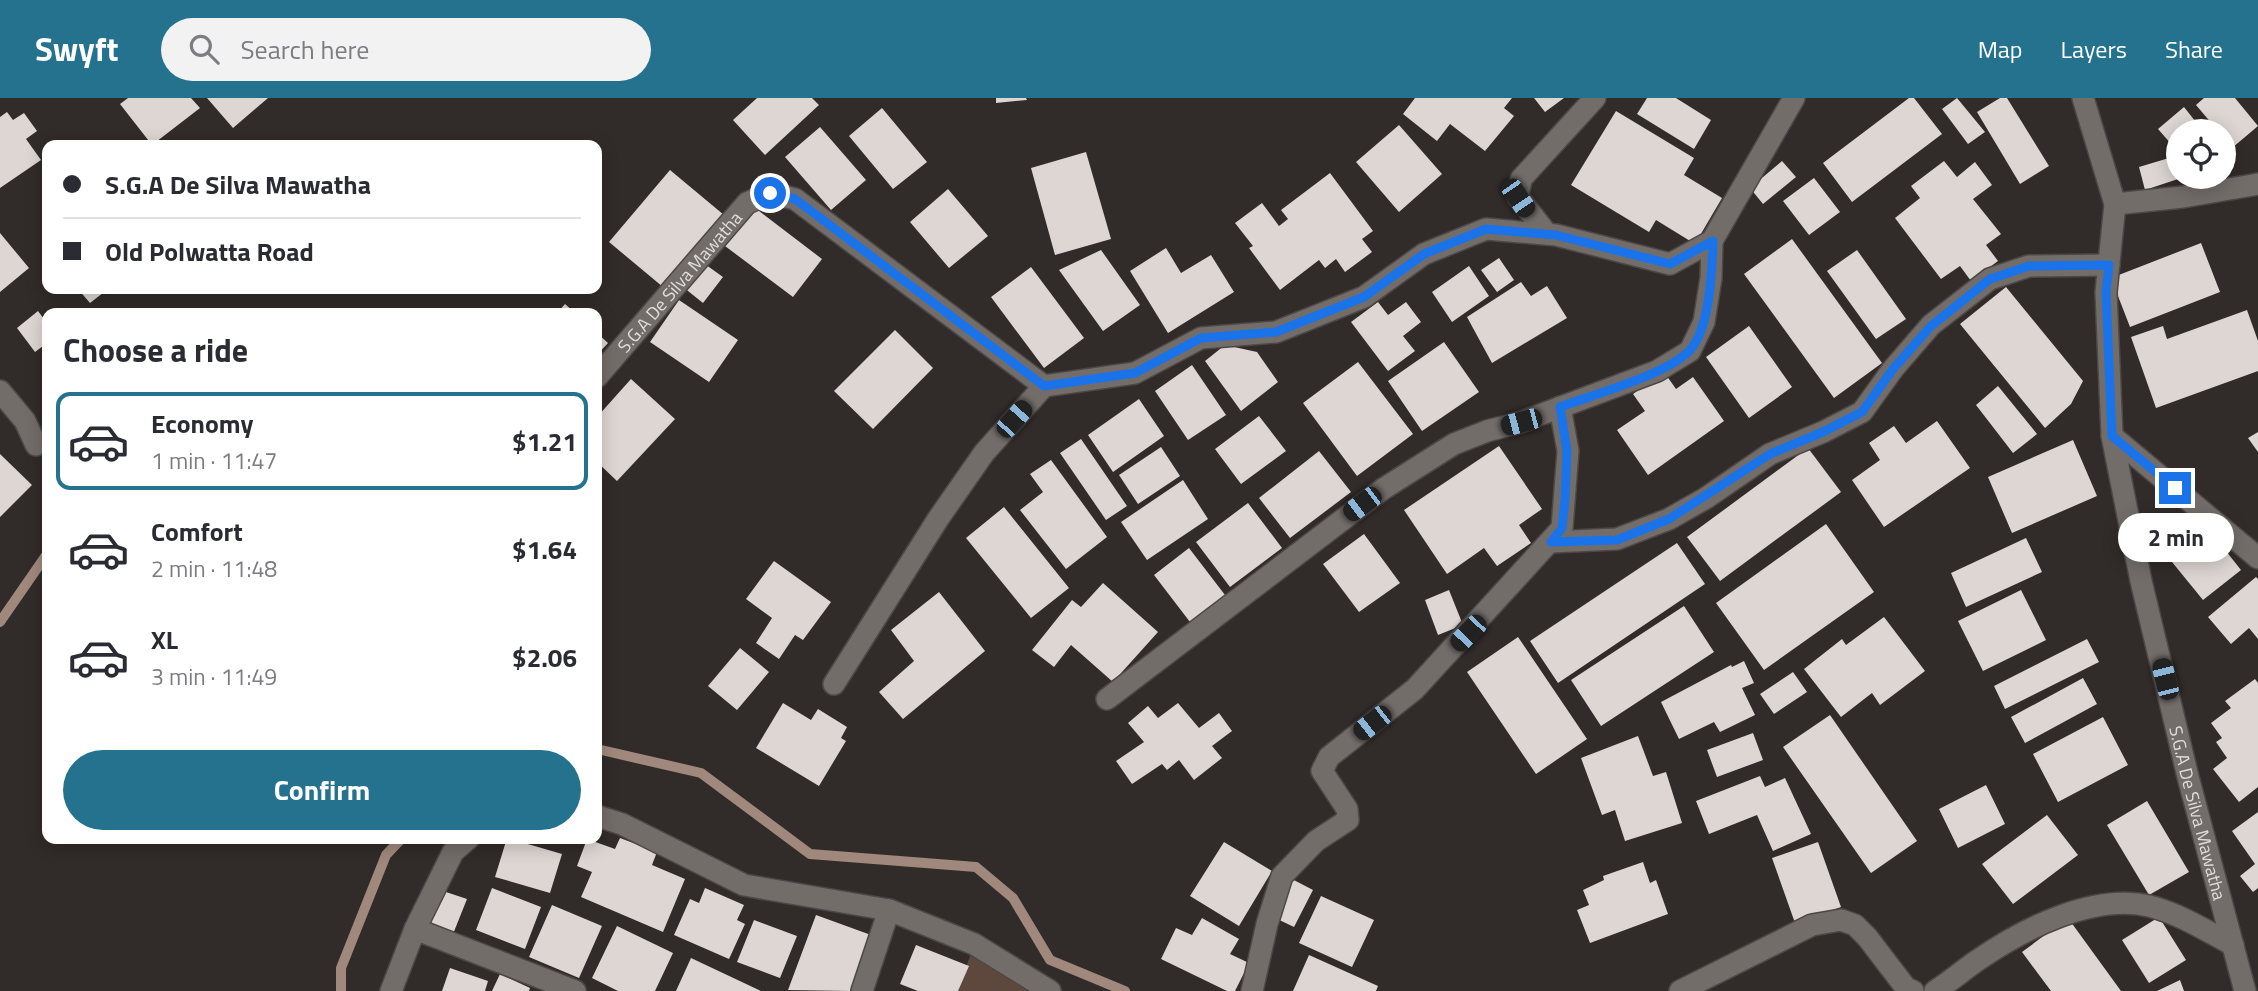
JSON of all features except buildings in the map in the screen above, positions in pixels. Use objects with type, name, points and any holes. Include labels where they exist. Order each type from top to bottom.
[{"type":"street","points":[[1547,234],[1518,198],[1521,179],[1595,98]]},
{"type":"street","points":[[1107,699],[1383,489],[1454,444],[1657,371],[1690,351],[1704,322],[1713,241],[1794,98]]},
{"type":"street","name":"S.G.A De Silva Mawatha","points":[[2083,98],[2115,204],[2106,292],[2112,436],[2141,581],[2188,777],[2245,991]]},
{"type":"street","points":[[2115,204],[2183,197],[2258,184]]},
{"type":"street","name":"S.G.A De Silva Mawatha","points":[[602,371],[747,204],[770,193],[795,199],[1044,386]]},
{"type":"street","points":[[834,684],[938,519],[984,453],[1044,386],[1135,373],[1201,338],[1276,332],[1364,297],[1424,254],[1486,229],[1547,234],[1670,264],[1713,241]]},
{"type":"street","points":[[1551,542],[1617,540],[1669,519],[1770,454],[1862,412],[1893,369],[1931,326],[1990,279],[2029,266],[2109,265]]},
{"type":"street","points":[[0,391],[25,421],[36,445]]},
{"type":"street","points":[[1252,991],[1267,924],[1282,876],[1315,841],[1348,820],[1347,809],[1322,771],[1329,757],[1415,689],[1562,528],[1567,451],[1560,407]]},
{"type":"street","points":[[2112,436],[2258,558]]},
{"type":"street","points":[[602,818],[622,824],[744,885],[888,910],[974,944],[1050,991]]},
{"type":"street","points":[[391,991],[415,929],[453,852],[462,844]]},
{"type":"street","points":[[1935,991],[1979,959],[2031,928],[2069,912],[2112,905],[2149,906],[2194,924],[2233,945]]},
{"type":"street","points":[[862,991],[888,910]]},
{"type":"street","points":[[1680,991],[1812,925],[1841,920],[1855,925],[1906,988],[1913,991]]},
{"type":"street","points":[[415,929],[575,991]]},
{"type":"shaded area","points":[[974,944],[1031,991],[958,991]]},
{"type":"waterway","points":[[0,622],[42,561]]},
{"type":"waterway","points":[[602,750],[701,773],[810,854],[976,867],[1013,898],[1050,960],[1125,991]]},
{"type":"waterway","points":[[341,991],[341,968],[386,855],[396,844]]},
{"type":"route","points":[[770,193],[795,199],[1044,386],[1135,373],[1201,338],[1276,332],[1364,297],[1424,254],[1486,229],[1556,235],[1670,264],[1713,241],[1704,322],[1690,351],[1657,371],[1560,407],[1567,451],[1565,499],[1562,528],[1551,542],[1617,540],[1669,519],[1706,498],[1770,454],[1862,412],[1893,369],[1931,326],[1990,279],[2029,266],[2109,265],[2106,292],[2112,436],[2175,488]]}]
